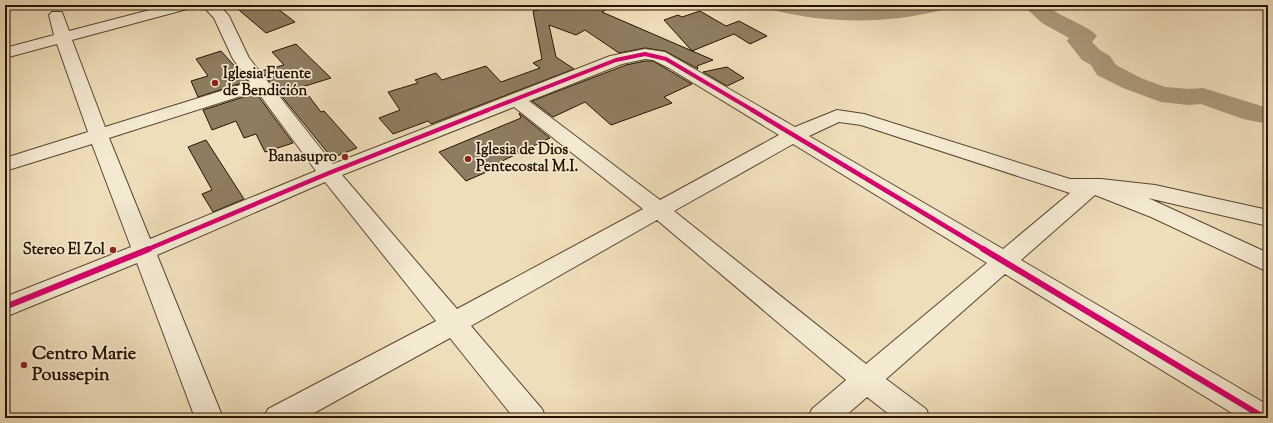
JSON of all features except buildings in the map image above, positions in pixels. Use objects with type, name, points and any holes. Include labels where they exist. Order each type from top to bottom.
[{"type":"street","points":[[5,53],[186,5]]},
{"type":"street","points":[[210,5],[221,16],[241,59],[329,173],[532,418]]},
{"type":"street","points":[[57,15],[63,37],[98,134],[209,418]]},
{"type":"street","points":[[5,307],[144,251],[329,173],[616,60],[648,53],[664,58],[1265,418]]},
{"type":"street","points":[[5,165],[98,134],[261,84]]},
{"type":"street","points":[[517,100],[659,210],[865,379],[916,418]]},
{"type":"street","points":[[278,418],[453,324],[794,135],[836,116],[864,120],[1069,186],[1092,186],[1155,192],[1268,218]]},
{"type":"street","points":[[822,418],[865,379],[1092,186]]},
{"type":"street","points":[[1092,186],[1124,196],[1150,207],[1268,263]]},
{"type":"waterway","points":[[781,5],[799,9],[858,14],[897,12],[934,5]]},
{"type":"waterway","points":[[1039,5],[1039,10],[1055,22],[1085,36],[1079,41],[1091,55],[1101,61],[1106,70],[1132,83],[1161,94],[1189,97],[1203,96],[1253,113],[1268,116]]},
{"type":"cycle path","points":[[5,307],[144,251],[329,173],[616,60],[637,54],[652,54],[675,64],[1265,418]]},
{"type":"place","name":"Iglesia Fuente de Bendición","points":[[215,83]]},
{"type":"place","name":"Banasupro","points":[[345,157]]},
{"type":"place","name":"Iglesia de Dios Pentecostal M.I.","points":[[468,159]]},
{"type":"place","name":"Stereo El Zol","points":[[113,250]]},
{"type":"place","name":"Centro Marie Poussepin","points":[[24,365]]}]
